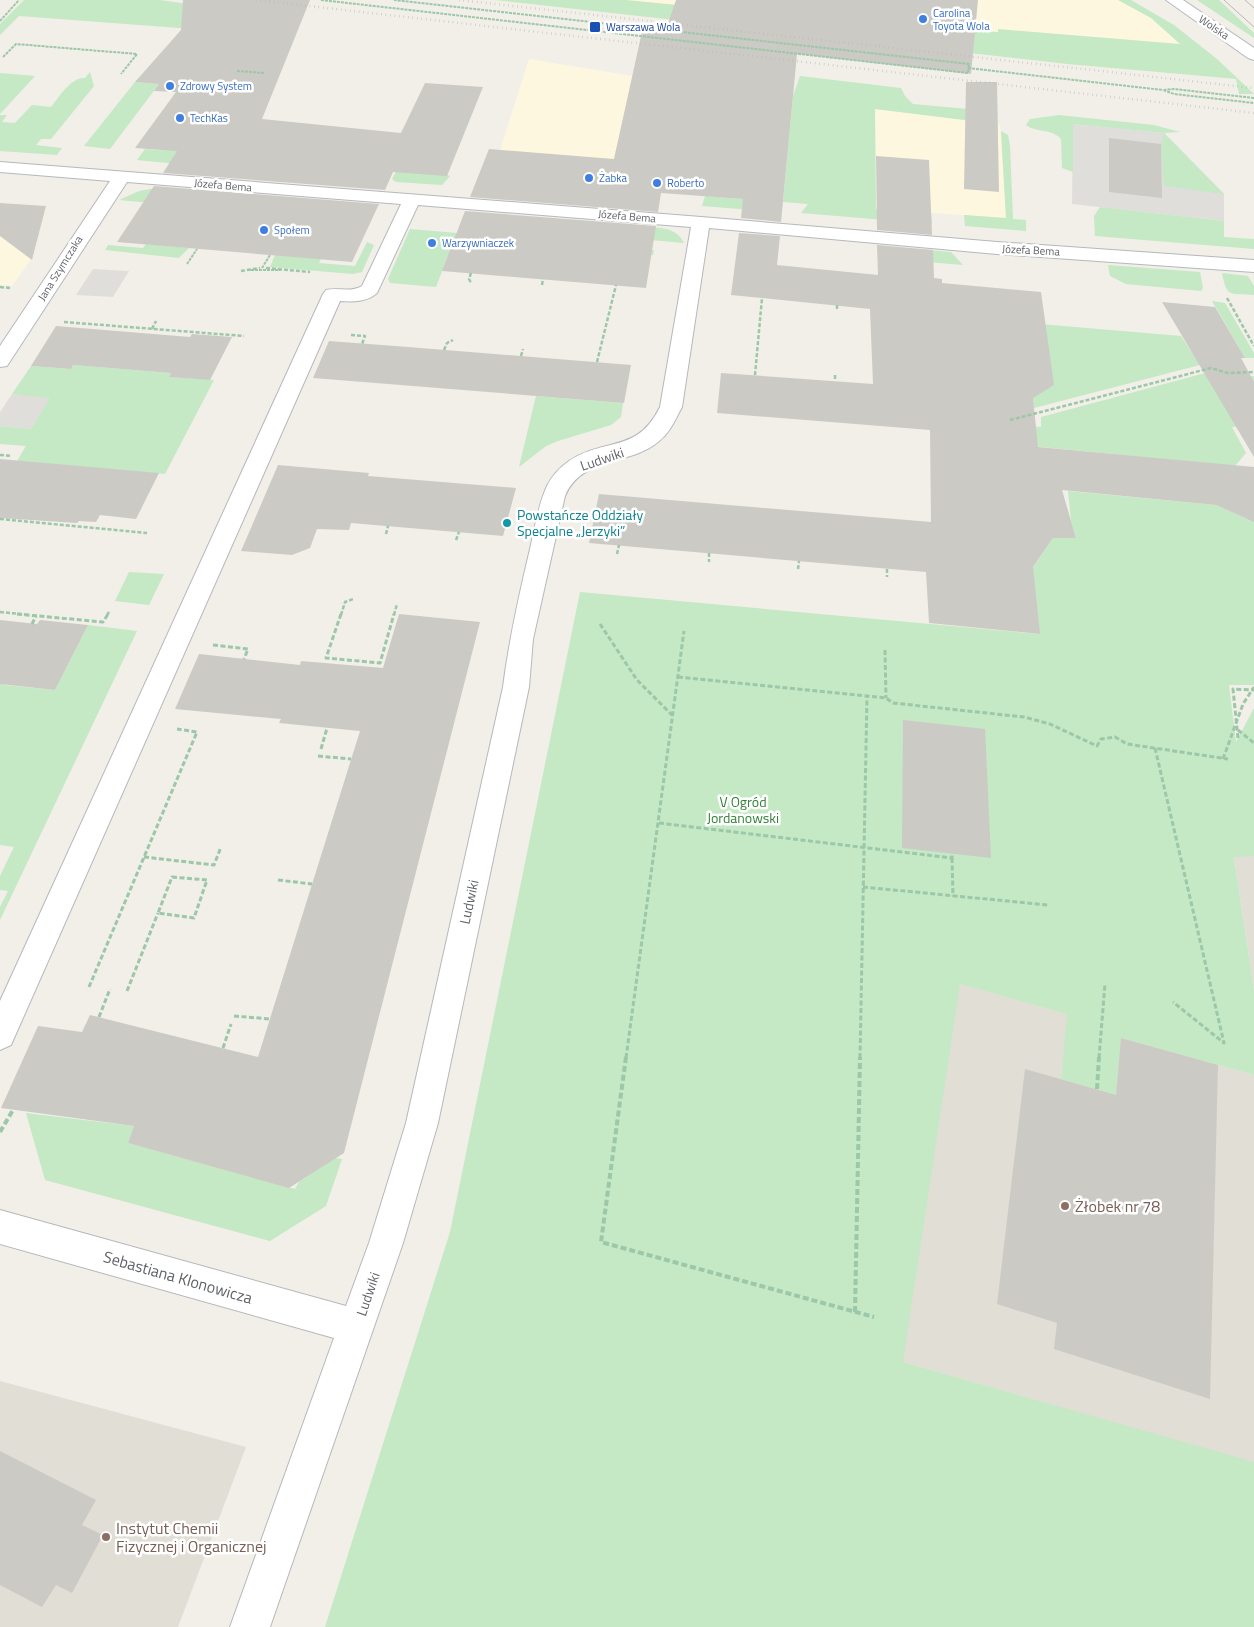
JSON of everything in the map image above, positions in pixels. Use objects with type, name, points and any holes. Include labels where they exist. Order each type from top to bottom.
[{"type":"street","name":"Wolska","points":[[1173,0],[1254,55]]},
{"type":"street","name":"Józefa Bema","points":[[0,167],[411,201],[702,222],[997,248],[1254,266]]},
{"type":"street","name":"Jana Szymczaka","points":[[0,361],[50,286],[68,254],[122,177]]},
{"type":"street","points":[[0,1035],[333,294],[355,296],[370,289],[411,201]]},
{"type":"street","name":"Ludwiki","points":[[250,1627],[386,1243],[422,1123],[516,687],[521,639],[554,496],[564,476],[586,462],[634,448],[651,437],[667,418],[671,407],[702,222]]},
{"type":"street","name":"Sebastiana Klonowicza","points":[[0,1227],[357,1327]]},
{"type":"path","points":[[0,21],[19,0]]},
{"type":"path","points":[[321,0],[968,73],[969,64],[394,0]]},
{"type":"path","points":[[3,57],[16,44],[137,54],[121,74]]},
{"type":"path","points":[[0,52],[8,52]]},
{"type":"path","points":[[968,68],[1163,90],[1174,89],[1254,98]]},
{"type":"path","points":[[237,71],[266,73]]},
{"type":"path","points":[[1163,90],[1174,94],[1254,103]]},
{"type":"path","points":[[187,264],[197,248]]},
{"type":"path","points":[[262,268],[270,254]]},
{"type":"path","points":[[241,271],[262,268],[310,272]]},
{"type":"path","points":[[471,273],[469,279],[472,282]]},
{"type":"path","points":[[542,285],[543,279]]},
{"type":"path","points":[[597,362],[616,285]]},
{"type":"path","points":[[755,375],[762,298]]},
{"type":"path","points":[[1227,298],[1254,346]]},
{"type":"path","points":[[837,305],[837,310]]},
{"type":"path","points":[[152,329],[156,321]]},
{"type":"path","points":[[64,322],[244,336]]},
{"type":"path","points":[[99,330],[102,325]]},
{"type":"path","points":[[186,337],[189,332]]},
{"type":"path","points":[[444,350],[447,343],[454,340]]},
{"type":"path","points":[[521,356],[523,349]]},
{"type":"path","points":[[1010,420],[1211,368],[1228,373],[1254,372]]},
{"type":"path","points":[[835,375],[835,381]]},
{"type":"path","points":[[0,455],[12,456]]},
{"type":"path","points":[[0,519],[147,533]]},
{"type":"path","points":[[81,526],[84,521]]},
{"type":"path","points":[[386,534],[388,526]]},
{"type":"path","points":[[456,540],[459,532]]},
{"type":"path","points":[[617,554],[619,545]]},
{"type":"path","points":[[709,562],[710,553]]},
{"type":"path","points":[[798,569],[799,561]]},
{"type":"path","points":[[887,569],[887,577]]},
{"type":"path","points":[[353,599],[345,602],[326,658],[380,663],[398,604]]},
{"type":"path","points":[[0,612],[103,622],[109,612]]},
{"type":"path","points":[[32,624],[36,616]]},
{"type":"path","points":[[600,624],[637,680],[673,715]]},
{"type":"path","points":[[684,631],[601,1242],[874,1317]]},
{"type":"path","points":[[210,645],[248,649],[244,659]]},
{"type":"path","points":[[885,650],[886,698]]},
{"type":"path","points":[[342,664],[344,660]]},
{"type":"path","points":[[678,677],[886,698],[893,703],[1024,717],[1050,724],[1097,746],[1101,739],[1109,736],[1120,738],[1127,744],[1226,759],[1243,704],[1254,689]]},
{"type":"path","points":[[1238,738],[1233,689],[1254,689]]},
{"type":"path","points":[[855,1312],[867,696]]},
{"type":"path","points":[[89,987],[197,732],[175,729],[177,723]]},
{"type":"path","points":[[321,749],[327,728]]},
{"type":"path","points":[[1237,729],[1254,743]]},
{"type":"path","points":[[1155,748],[1224,1043],[1173,1002]]},
{"type":"path","points":[[318,756],[351,760]]},
{"type":"path","points":[[659,823],[952,856],[953,896]]},
{"type":"path","points":[[144,857],[214,865],[221,846]]},
{"type":"path","points":[[127,991],[157,914],[172,877],[208,880],[194,918],[157,914]]},
{"type":"path","points":[[278,880],[312,884]]},
{"type":"path","points":[[863,887],[1048,905]]},
{"type":"path","points":[[1097,1089],[1105,984]]},
{"type":"path","points":[[99,1017],[110,989]]},
{"type":"path","points":[[234,1016],[270,1020]]},
{"type":"path","points":[[223,1048],[231,1024]]},
{"type":"path","points":[[0,1132],[13,1110]]},
{"type":"shaded area","points":[[495,0],[1131,0],[1174,25],[1236,79],[1067,64]]},
{"type":"shaded area","points":[[529,59],[633,76],[607,188],[500,150]]},
{"type":"shaded area","points":[[875,109],[1000,124],[1006,218],[876,209]]},
{"type":"shaded area","points":[[1073,124],[1164,133],[1224,194],[1224,221],[1072,204]]},
{"type":"shaded area","points":[[0,203],[46,206],[33,257],[12,286],[0,285]]},
{"type":"shaded area","points":[[93,269],[129,271],[113,297],[76,295]]},
{"type":"shaded area","points":[[12,394],[51,397],[31,429],[0,426],[0,412]]},
{"type":"shaded area","points":[[1234,856],[1254,856],[1254,991]]},
{"type":"shaded area","name":"Żłobek nr 78","points":[[878,961],[1068,1014],[1061,1079],[1121,1038],[1254,1075],[1254,1463],[903,1362]]},
{"type":"shaded area","name":"Instytut Chemii Fizycznej i Organicznej","points":[[0,1381],[246,1447],[178,1627],[0,1627]]},
{"type":"green space","points":[[24,0],[160,0],[216,8],[260,34],[19,16],[0,35],[0,24]]},
{"type":"green space","points":[[495,0],[626,0],[866,23],[998,32],[998,29],[1180,44],[1151,18],[1118,0],[1131,0],[1174,25],[1217,59],[1254,94],[1239,94],[1236,79],[1067,64]]},
{"type":"green space","points":[[1197,0],[1219,0],[1254,33],[1254,38]]},
{"type":"green space","points":[[90,72],[94,86],[51,139],[41,139],[36,145],[62,148],[57,155],[0,151],[0,115],[7,115],[2,122],[15,123],[32,105],[51,107],[70,84],[85,78]]},
{"type":"green space","points":[[0,73],[35,76],[0,114]]},
{"type":"green space","points":[[800,76],[901,88],[905,96],[913,104],[968,109],[972,121],[875,109],[876,209],[931,213],[932,224],[801,213],[808,204],[783,202],[793,96]]},
{"type":"green space","points":[[135,82],[159,84],[110,149],[84,146]]},
{"type":"green space","points":[[1059,115],[1154,125],[1180,132],[1164,133],[1073,124],[1073,172],[1062,168],[1061,139],[1053,133],[1034,129],[1026,125],[1030,119]]},
{"type":"green space","points":[[1001,131],[1008,135],[1010,146],[1013,219],[1026,220],[1026,231],[965,226],[964,215],[1006,218]]},
{"type":"green space","points":[[1164,133],[1224,194],[1164,186],[1161,143]]},
{"type":"green space","points":[[162,148],[188,150],[188,165],[137,160],[145,149],[160,150]]},
{"type":"green space","points":[[398,168],[450,176],[442,185],[396,182],[392,179]]},
{"type":"green space","points":[[162,187],[151,203],[119,200],[139,191]]},
{"type":"green space","points":[[705,196],[779,202],[776,212],[702,206]]},
{"type":"green space","points":[[1100,207],[1224,221],[1224,237],[1254,239],[1254,249],[1095,236],[1094,216]]},
{"type":"green space","points":[[642,227],[666,229],[676,233],[684,243],[639,239]]},
{"type":"green space","points":[[410,229],[654,250],[653,255],[455,238],[436,287],[390,283],[388,279]]},
{"type":"green space","points":[[367,242],[374,245],[362,272],[353,274],[270,267],[275,255],[321,259],[319,263],[355,266]]},
{"type":"green space","points":[[146,244],[189,248],[179,258],[105,250],[108,245],[143,248]]},
{"type":"green space","points":[[916,249],[951,252],[963,265],[915,261]]},
{"type":"green space","points":[[1108,265],[1200,272],[1203,288],[1201,291],[1126,284],[1110,276]]},
{"type":"green space","points":[[1222,273],[1248,276],[1254,286],[1254,295],[1235,294],[1228,291]]},
{"type":"green space","points":[[1212,301],[1225,303],[1254,353],[1254,358],[1245,358]]},
{"type":"green space","points":[[1003,321],[1181,336],[1200,365],[1034,408],[1032,386],[1051,387],[1054,385],[1053,382]]},
{"type":"green space","points":[[73,365],[171,373],[169,377],[214,380],[165,474],[17,461],[26,446],[0,444],[0,426],[31,429],[50,398],[12,394],[31,366],[71,369]]},
{"type":"green space","points":[[1209,372],[1227,378],[1254,376],[1254,426],[1232,427],[1246,453],[1235,466],[1012,444],[1011,425],[1041,427],[1041,417]]},
{"type":"green space","points":[[536,396],[623,403],[621,417],[611,425],[546,446],[519,467]]},
{"type":"green space","name":"V Ogród Jordanowski","points":[[1068,491],[1216,505],[1247,519],[1254,519],[1254,685],[1229,685],[1236,742],[1254,708],[1254,856],[1234,857],[1254,991],[1254,1075],[1121,1038],[1116,1095],[1061,1079],[1067,1014],[960,984],[903,1362],[1254,1462],[1254,1627],[325,1627],[450,1232],[580,592],[1039,634],[1032,569],[1053,538],[1076,537],[1071,521]]},
{"type":"green space","points":[[129,572],[164,574],[149,605],[115,601]]},
{"type":"green space","points":[[88,625],[137,631],[0,920],[0,907],[8,891],[0,890],[0,876],[14,847],[0,845],[0,679],[4,685],[55,690]]},
{"type":"green space","points":[[26,1113],[134,1126],[128,1143],[295,1189],[299,1182],[335,1158],[342,1159],[326,1206],[270,1241],[45,1180]]},
{"type":"building","points":[[183,0],[310,0],[262,119],[401,133],[425,83],[483,87],[447,176],[393,172],[385,190],[163,173],[177,151],[135,148],[176,92],[154,91],[159,84],[135,82],[181,30]]},
{"type":"building","points":[[676,0],[978,0],[971,74],[797,54],[781,222],[741,218],[743,199],[661,193],[658,212],[470,197],[489,149],[614,159],[643,27],[666,30]]},
{"type":"building","points":[[966,82],[997,82],[999,192],[964,189]]},
{"type":"building","points":[[1109,138],[1161,144],[1162,198],[1109,192]]},
{"type":"building","points":[[876,156],[929,160],[932,235],[877,230]]},
{"type":"building","points":[[154,186],[379,204],[352,262],[117,242]]},
{"type":"building","points":[[0,203],[46,206],[32,260],[0,236]]},
{"type":"building","points":[[465,211],[656,226],[646,288],[442,271]]},
{"type":"building","points":[[739,233],[780,236],[777,265],[878,275],[877,245],[933,250],[934,278],[942,279],[942,283],[1041,292],[1054,385],[1033,398],[1038,447],[1254,467],[1254,522],[1216,505],[1062,490],[1076,538],[1053,538],[1033,567],[1040,634],[929,623],[926,572],[589,543],[599,494],[931,522],[930,430],[717,413],[721,373],[873,384],[870,309],[731,295]]},
{"type":"building","points":[[1162,302],[1215,307],[1245,358],[1241,358],[1254,382],[1254,457]]},
{"type":"building","points":[[56,326],[190,337],[192,334],[232,337],[210,380],[169,377],[171,373],[73,365],[71,369],[31,366]]},
{"type":"building","points":[[329,341],[631,365],[624,403],[313,378]]},
{"type":"building","points":[[0,459],[159,473],[136,519],[100,515],[96,522],[79,521],[77,523],[0,518]]},
{"type":"building","points":[[278,465],[369,473],[368,476],[516,488],[503,536],[351,523],[349,530],[317,529],[310,548],[292,555],[241,551]]},
{"type":"building","points":[[399,614],[480,622],[344,1153],[289,1188],[128,1143],[134,1126],[1,1108],[38,1026],[82,1032],[90,1015],[258,1057],[360,731],[279,723],[281,719],[175,709],[199,654],[300,665],[301,661],[383,668]]},
{"type":"building","points":[[0,620],[37,624],[40,620],[88,625],[55,690],[0,684]]},
{"type":"building","points":[[903,720],[985,729],[991,858],[902,848]]},
{"type":"building","points":[[1121,1038],[1218,1065],[1210,1399],[1054,1349],[1057,1323],[997,1304],[1025,1069],[1116,1095]]},
{"type":"building","points":[[0,1451],[96,1500],[82,1525],[103,1535],[72,1593],[56,1585],[42,1607],[0,1585]]},
{"type":"tram line","points":[[1224,0],[1254,27]]},
{"type":"tram line","points":[[1245,0],[1254,8]]},
{"type":"railway","points":[[256,0],[1254,113]]},
{"type":"railway","points":[[459,0],[1254,88]]},
{"type":"place","name":"Carolina Toyota Wola","points":[[923,19]]},
{"type":"place","name":"Warszawa Wola","points":[[595,27]]},
{"type":"place","name":"Zdrowy System","points":[[170,86]]},
{"type":"place","name":"TechKas","points":[[180,118]]},
{"type":"place","name":"Żabka","points":[[589,178]]},
{"type":"place","name":"Roberto","points":[[657,183]]},
{"type":"place","name":"Społem","points":[[264,230]]},
{"type":"place","name":"Warzywniaczek","points":[[432,243]]},
{"type":"place","name":"Powstańcze Oddziały Specjalne „Jerzyki”","points":[[507,523]]},
{"type":"place","name":"Żłobek nr 78","points":[[1065,1206]]},
{"type":"place","name":"Instytut Chemii Fizycznej i Organicznej","points":[[106,1537]]}]
